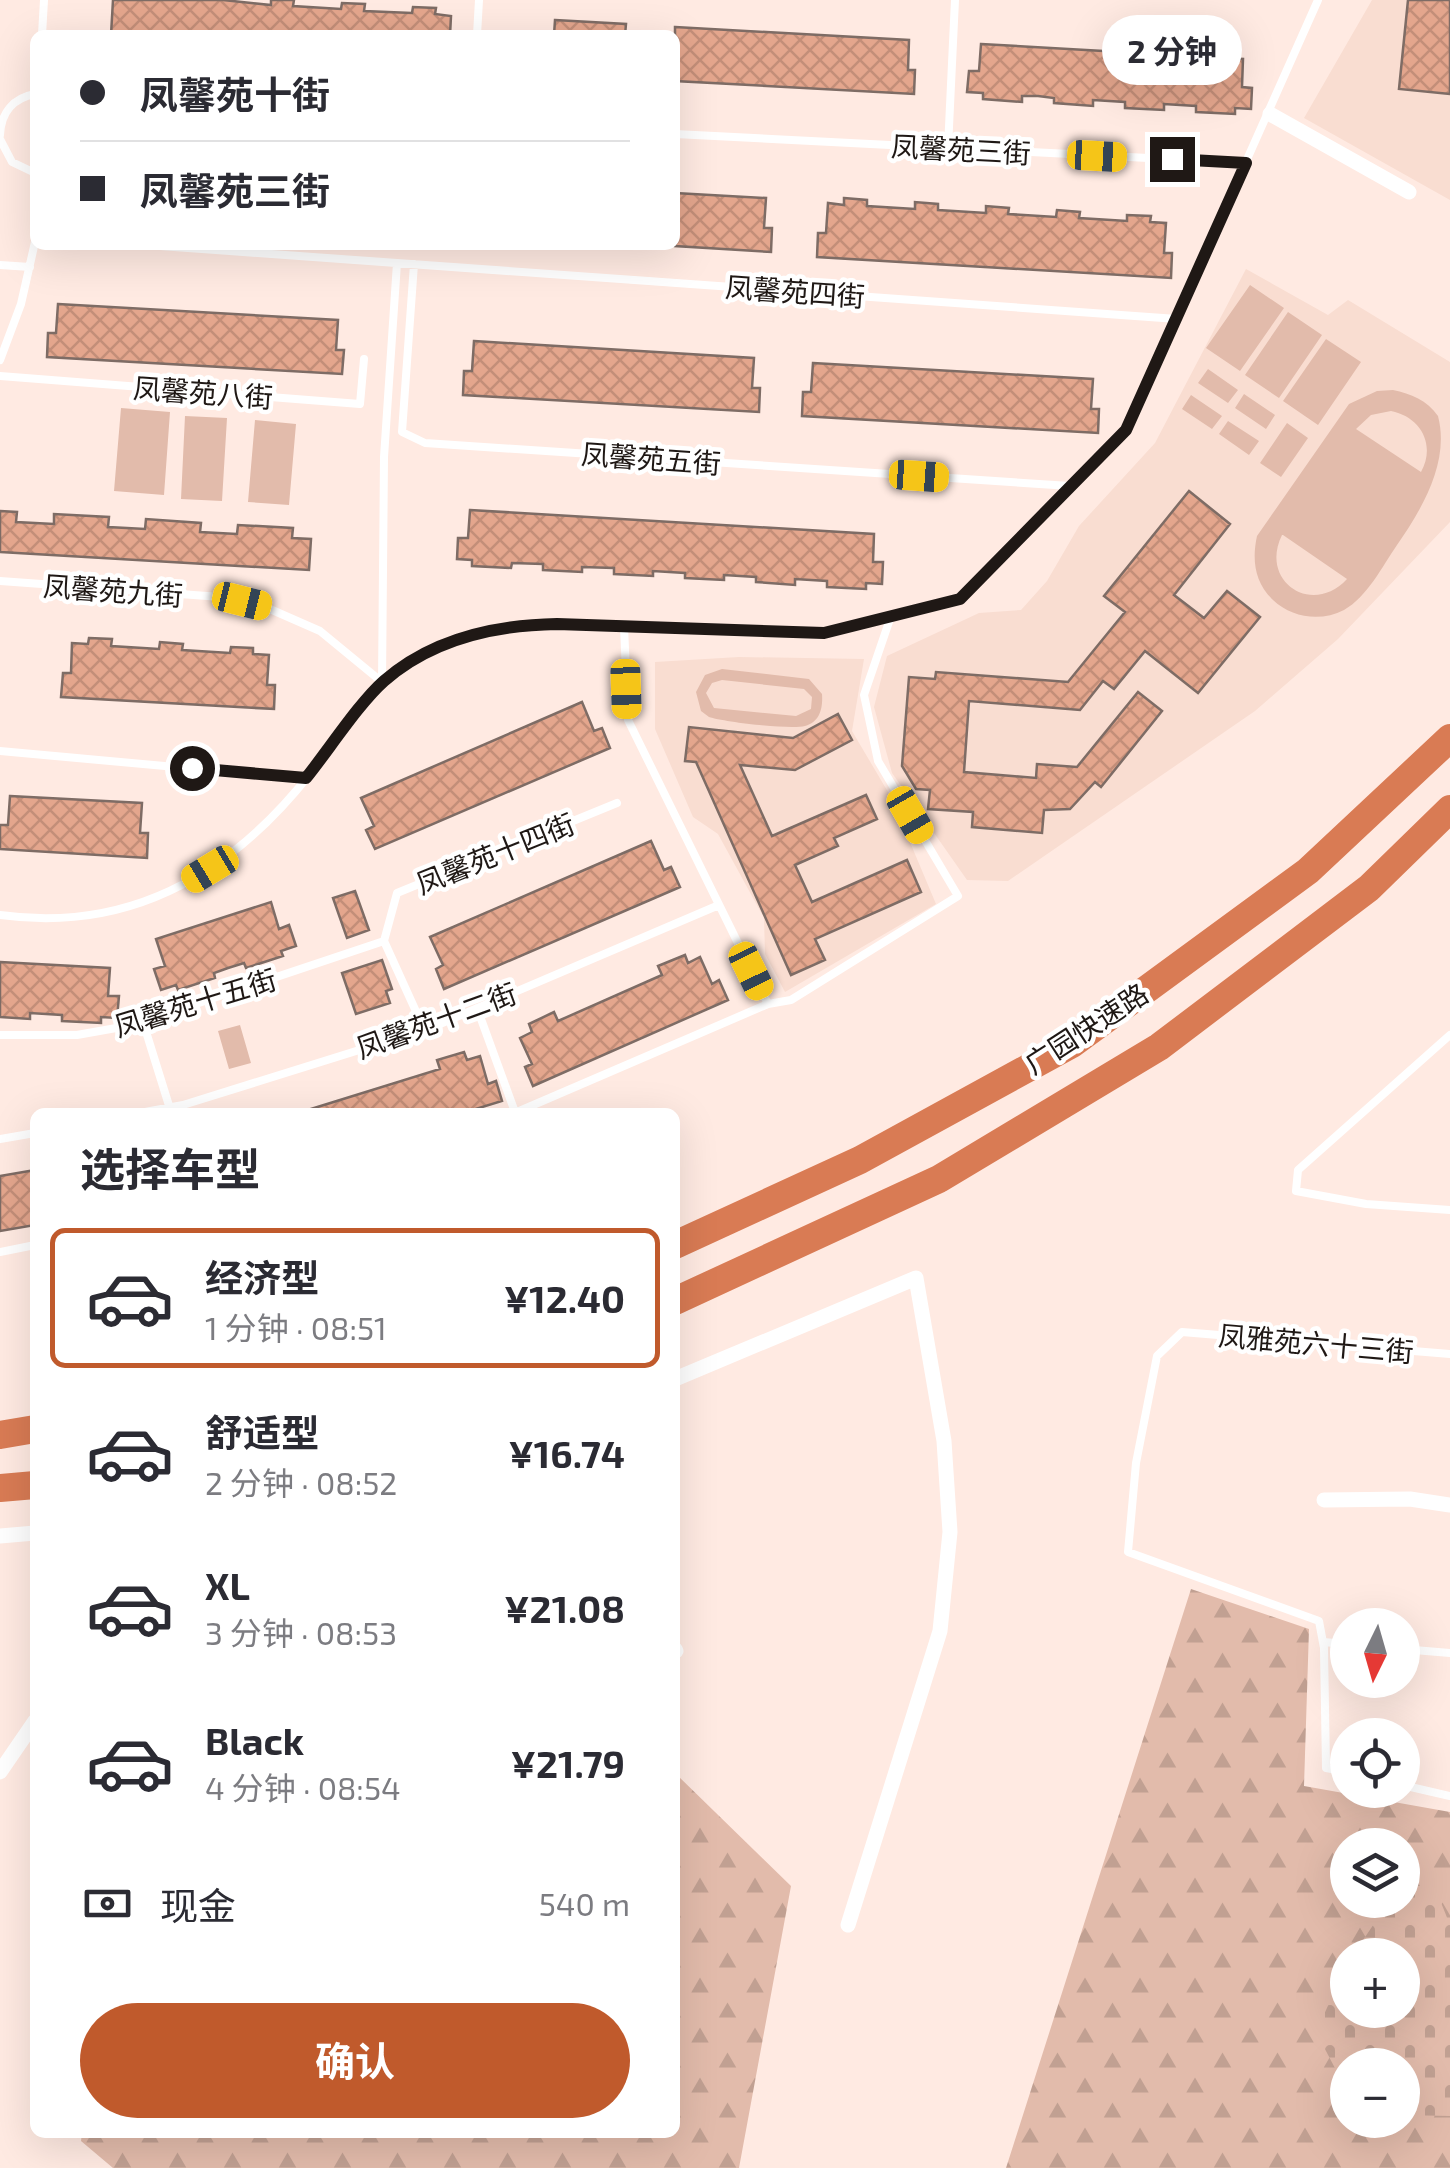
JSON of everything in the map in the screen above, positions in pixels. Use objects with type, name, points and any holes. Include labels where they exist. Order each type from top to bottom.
[{"type":"highway","name":"广园快速路","points":[[680,1243],[860,1160],[1072,1044],[1308,871],[1450,738]]},
{"type":"highway","name":"广园快速路","points":[[680,1300],[939,1179],[1160,1047],[1369,888],[1450,809]]},
{"type":"highway","points":[[0,1434],[30,1430]]},
{"type":"highway","points":[[0,1488],[30,1485]]},
{"type":"street","points":[[1270,114],[1409,192]]},
{"type":"street","points":[[680,1377],[916,1278],[945,1460],[950,1532],[940,1632],[848,1925]]},
{"type":"street","points":[[1324,1500],[1450,1504]]},
{"type":"street","points":[[0,1536],[30,1533]]},
{"type":"street","points":[[0,1772],[30,1728]]},
{"type":"lane","points":[[42,30],[44,0]]},
{"type":"lane","points":[[476,30],[479,0]]},
{"type":"lane","points":[[948,148],[955,0]]},
{"type":"lane","points":[[0,916],[68,919],[106,914],[177,888],[246,842],[278,812],[382,682],[447,643],[482,631],[520,625],[824,633],[960,599],[1126,430],[1318,0]]},
{"type":"lane","points":[[30,96],[15,102],[6,112],[0,137],[12,162],[30,171]]},
{"type":"lane","name":"凤馨苑三街","points":[[680,134],[1246,163]]},
{"type":"lane","points":[[0,360],[33,250]]},
{"type":"lane","name":"凤馨苑四街","points":[[216,250],[1177,319]]},
{"type":"lane","points":[[382,682],[384,457],[397,263]]},
{"type":"lane","name":"凤馨苑五街","points":[[414,264],[402,432],[425,443],[1072,486]]},
{"type":"lane","points":[[0,265],[30,268]]},
{"type":"lane","name":"凤馨苑八街","points":[[0,376],[360,404],[364,359]]},
{"type":"lane","name":"凤馨苑九街","points":[[0,581],[221,598],[262,606],[320,631],[382,682]]},
{"type":"lane","points":[[525,1108],[768,1004],[791,1000],[958,896],[878,760],[864,695],[891,616]]},
{"type":"lane","points":[[624,626],[628,720],[768,1004]]},
{"type":"lane","points":[[0,751],[306,778]]},
{"type":"lane","name":"凤馨苑十四街","points":[[384,941],[397,893],[617,803]]},
{"type":"lane","name":"凤馨苑十二街","points":[[176,1108],[424,1030],[718,904]]},
{"type":"lane","points":[[384,941],[424,1030]]},
{"type":"lane","name":"凤馨苑十五街","points":[[0,1035],[77,1034],[143,1022],[384,941]]},
{"type":"lane","points":[[477,1008],[514,1108]]},
{"type":"lane","points":[[143,1022],[169,1108]]},
{"type":"lane","points":[[1450,1035],[1298,1170],[1296,1191],[1366,1204],[1450,1210]]},
{"type":"lane","points":[[0,1139],[30,1134]]},
{"type":"lane","points":[[0,1252],[30,1246]]},
{"type":"lane","name":"凤雅苑六十三街","points":[[1323,1642],[1319,1621],[1128,1552],[1136,1463],[1156,1356],[1182,1332],[1450,1354]]},
{"type":"lane","points":[[1330,1643],[1323,1642],[1326,1768],[1330,1769]]},
{"type":"lane","points":[[1420,1650],[1450,1653]]},
{"type":"lane","points":[[1420,1789],[1450,1796]]},
{"type":"shaded area","points":[[1372,0],[1450,0],[1450,200],[1304,118]]},
{"type":"shaded area","points":[[1246,269],[1328,315],[1348,300],[1450,362],[1450,522],[1338,639],[1255,711],[1008,881],[967,880],[892,773],[874,707],[887,656],[979,613],[1021,610],[1047,581],[1079,526],[1155,443]]},
{"type":"shaded area","points":[[739,657],[864,659],[852,731],[891,797],[936,904],[785,992],[765,954],[764,918],[718,834],[693,817],[655,729],[655,662]]},
{"type":"green space","points":[[1250,285],[1284,308],[1240,371],[1206,348]]},
{"type":"green space","points":[[1288,312],[1322,335],[1279,398],[1245,375]]},
{"type":"green space","points":[[1326,339],[1361,362],[1318,425],[1283,401]]},
{"type":"green space","points":[[1208,369],[1238,390],[1228,403],[1198,383]]},
{"type":"green space","points":[[1393,390],[1412,396],[1438,416],[1441,433],[1437,468],[1406,531],[1360,597],[1335,614],[1298,614],[1273,600],[1262,586],[1255,562],[1257,536],[1349,404],[1377,391]],"holes":[[[1391,411],[1410,419],[1423,434],[1427,452],[1421,472],[1356,429],[1371,415]],[[1283,535],[1347,579],[1319,595],[1293,589],[1278,567]]]},
{"type":"green space","points":[[1244,394],[1275,415],[1266,429],[1235,408]]},
{"type":"green space","points":[[1191,395],[1222,416],[1212,429],[1182,409]]},
{"type":"green space","points":[[121,408],[170,412],[164,495],[114,491]]},
{"type":"green space","points":[[185,416],[227,418],[222,501],[181,499]]},
{"type":"green space","points":[[255,420],[296,424],[289,505],[248,502]]},
{"type":"green space","points":[[1228,421],[1259,441],[1249,455],[1219,434]]},
{"type":"green space","points":[[1287,423],[1308,438],[1281,477],[1260,463]]},
{"type":"green space","points":[[722,669],[809,679],[822,694],[821,709],[814,721],[797,727],[709,717],[701,711],[696,692],[705,675]],"holes":[[[722,680],[804,689],[812,697],[811,709],[796,716],[714,708],[706,693],[712,683]]]},
{"type":"green space","points":[[240,1025],[251,1063],[229,1069],[218,1031]]},
{"type":"green space","points":[[1191,1589],[1309,1629],[1304,1786],[1330,1791],[1330,1808],[1420,1807],[1450,1812],[1450,2168],[1006,2168]]},
{"type":"green space","points":[[680,1778],[791,1886],[739,2168],[113,2168],[81,2141],[680,2138]]},
{"type":"green space","points":[[1434,1885],[1450,1925],[1450,2116],[1420,2115],[1420,2048],[1330,2048],[1330,2059],[1316,2032],[1330,2001],[1330,2028],[1420,2028],[1420,1938],[1364,1938],[1378,1918],[1420,1918],[1420,1886]]},
{"type":"building","points":[[113,0],[223,0],[271,5],[271,0],[294,0],[293,6],[341,9],[342,3],[365,4],[364,11],[412,13],[413,7],[436,8],[435,14],[451,16],[450,30],[111,30]]},
{"type":"building","points":[[1408,0],[1450,0],[1450,94],[1399,89]]},
{"type":"building","points":[[555,20],[626,24],[625,30],[554,30]]},
{"type":"building","points":[[675,27],[909,40],[908,70],[915,70],[914,94],[680,81],[680,30]]},
{"type":"building","points":[[981,44],[1243,59],[1242,87],[1252,88],[1251,109],[1235,108],[1235,114],[1196,112],[1196,106],[1164,104],[1164,110],[1125,108],[1125,102],[1093,100],[1093,106],[1054,103],[1054,98],[1038,96],[1022,96],[1022,102],[983,99],[983,93],[967,92],[969,71],[979,71]]},
{"type":"building","points":[[680,193],[766,198],[764,228],[772,228],[771,252],[680,246]]},
{"type":"building","points":[[844,198],[867,200],[867,206],[915,209],[915,202],[938,204],[938,210],[986,213],[986,206],[1009,208],[1008,214],[1056,217],[1057,210],[1080,212],[1079,218],[1127,221],[1127,215],[1151,216],[1150,222],[1166,223],[1164,253],[1172,253],[1171,278],[817,257],[818,233],[826,233],[828,203],[844,205]]},
{"type":"building","points":[[58,304],[338,320],[336,350],[344,350],[342,374],[47,357],[48,333],[56,333]]},
{"type":"building","points":[[474,341],[754,358],[752,388],[760,388],[759,412],[463,395],[464,371],[472,371]]},
{"type":"building","points":[[813,363],[1093,379],[1091,409],[1099,409],[1098,433],[802,416],[803,392],[811,392]]},
{"type":"building","points":[[1189,491],[1230,524],[1174,595],[1204,618],[1227,591],[1260,617],[1198,693],[1145,651],[1114,689],[1103,681],[1080,710],[969,701],[964,772],[1036,778],[1037,764],[1077,767],[1138,692],[1162,711],[1101,787],[1095,782],[1070,809],[1044,810],[1042,833],[972,827],[973,812],[928,809],[930,790],[916,789],[902,766],[909,677],[935,679],[936,672],[1068,682],[1125,612],[1104,596]]},
{"type":"building","points":[[470,510],[874,534],[873,562],[883,562],[882,584],[866,583],[866,589],[827,587],[827,581],[795,579],[795,585],[724,575],[724,580],[653,571],[653,576],[614,574],[614,568],[582,567],[582,572],[543,570],[543,564],[512,563],[511,568],[472,566],[472,560],[457,559],[458,538],[468,538]]},
{"type":"building","points":[[0,511],[17,512],[16,522],[54,524],[54,514],[109,517],[108,527],[145,529],[146,519],[201,523],[200,532],[237,534],[238,525],[293,528],[292,538],[311,539],[309,570],[0,552]]},
{"type":"building","points":[[89,638],[112,639],[111,646],[159,649],[160,642],[183,644],[182,650],[230,653],[231,647],[253,648],[253,654],[269,655],[267,685],[275,685],[274,709],[61,697],[63,673],[71,673],[72,643],[88,644]]},
{"type":"building","points":[[582,702],[594,731],[602,728],[610,748],[375,849],[366,830],[374,826],[361,798]]},
{"type":"building","points":[[838,714],[852,740],[795,770],[740,765],[772,836],[866,795],[877,819],[834,838],[838,846],[795,865],[812,902],[907,860],[921,892],[815,939],[825,960],[791,975],[696,762],[685,761],[689,727],[793,738]]},
{"type":"building","points":[[10,796],[142,803],[140,833],[148,833],[147,858],[0,849],[0,825],[8,825]]},
{"type":"building","points":[[651,841],[664,870],[671,867],[680,887],[444,989],[436,969],[443,965],[430,937]]},
{"type":"building","points":[[355,891],[369,930],[347,938],[333,898]]},
{"type":"building","points":[[271,902],[279,929],[289,925],[296,946],[281,951],[283,956],[246,968],[244,963],[228,968],[214,973],[215,978],[178,990],[176,985],[161,990],[154,969],[165,966],[156,939]]},
{"type":"building","points":[[685,955],[688,963],[700,957],[712,984],[719,980],[728,1000],[533,1086],[525,1067],[532,1064],[520,1038],[532,1032],[529,1024],[554,1012],[558,1021],[662,975],[658,966]]},
{"type":"building","points":[[382,960],[392,989],[386,991],[390,1003],[356,1014],[342,973]]},
{"type":"building","points":[[0,962],[110,968],[108,996],[119,996],[117,1018],[101,1017],[101,1023],[62,1021],[62,1015],[30,1013],[30,1019],[0,1017]]},
{"type":"building","points":[[464,1052],[467,1060],[480,1056],[488,1084],[496,1081],[502,1101],[479,1108],[314,1108],[440,1069],[437,1060]]},
{"type":"building","points":[[30,1171],[30,1226],[0,1231],[0,1176]]},
{"type":"route","points":[[192,768],[306,778],[382,682],[413,660],[482,631],[557,624],[824,633],[960,599],[1126,430],[1246,163],[1172,159]]}]
